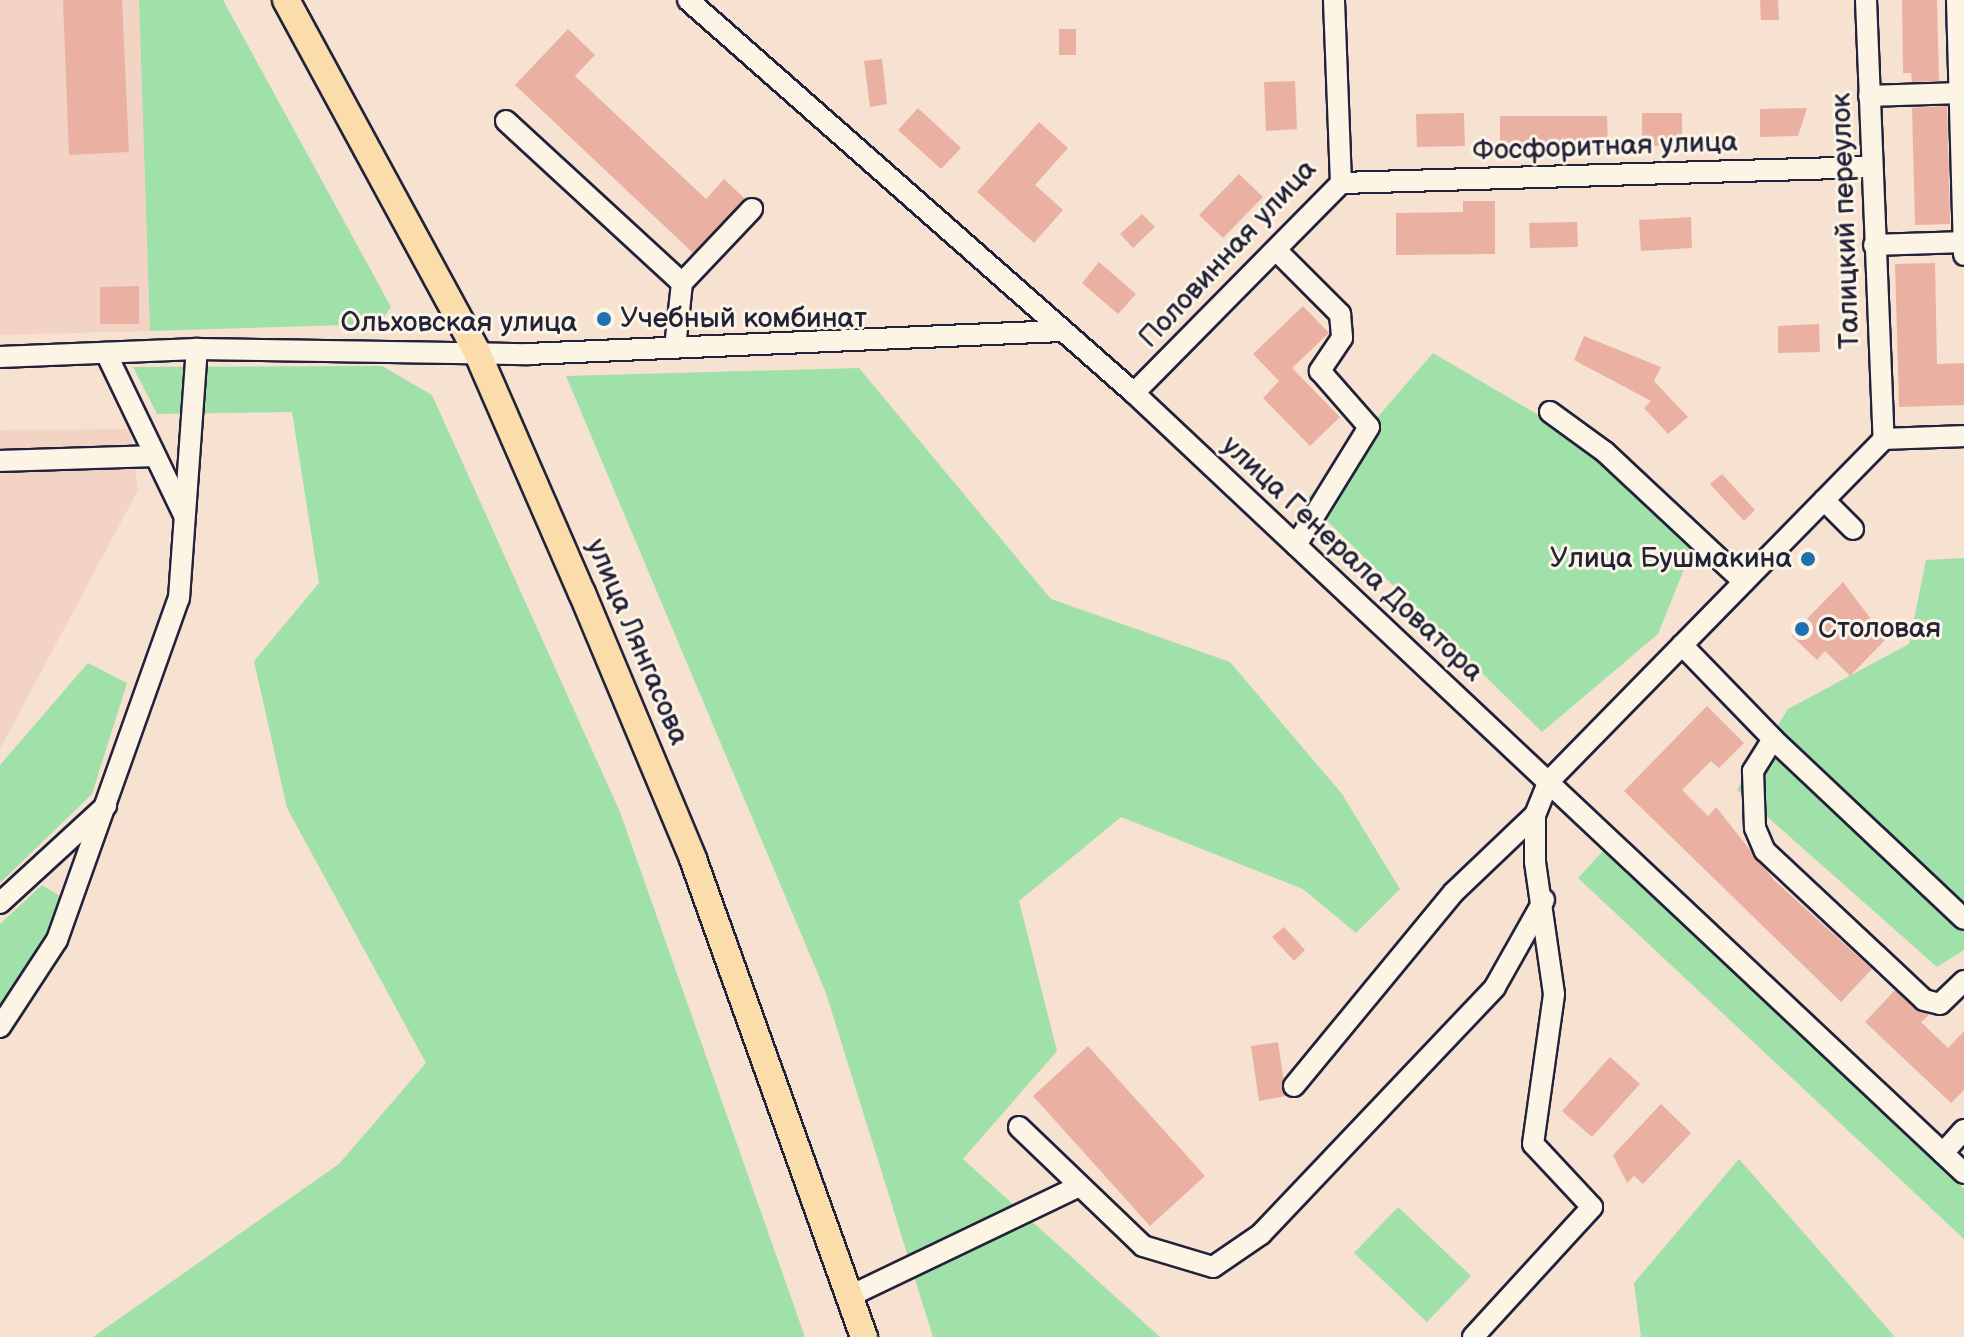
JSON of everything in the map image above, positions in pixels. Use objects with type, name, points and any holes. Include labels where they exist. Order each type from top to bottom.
[{"type":"main road","name":"улица Лянгасова","points":[[286,0],[477,352],[693,859],[864,1337]]},
{"type":"street","name":"улица Генерала Доватора","points":[[688,0],[1134,393],[1964,1173]]},
{"type":"street","name":"Половинная улица","points":[[1134,393],[1341,183],[1334,0]]},
{"type":"street","name":"Талицкий переулок","points":[[1866,0],[1884,439]]},
{"type":"street","points":[[1957,0],[1964,255]]},
{"type":"street","points":[[1869,96],[1960,93]]},
{"type":"street","points":[[506,121],[682,283]]},
{"type":"street","name":"Фосфоритная улица","points":[[1341,183],[1871,167]]},
{"type":"street","points":[[675,347],[682,283],[752,209]]},
{"type":"street","points":[[1874,245],[1964,242]]},
{"type":"street","points":[[1276,250],[1340,314],[1342,338],[1320,371],[1369,427],[1296,545]]},
{"type":"street","name":"Ольховская улица","points":[[0,357],[197,349],[477,352],[1062,331]]},
{"type":"street","points":[[0,1027],[57,940],[110,802],[179,598],[197,349]]},
{"type":"street","points":[[106,353],[185,517]]},
{"type":"street","points":[[1550,412],[1605,452],[1744,582]]},
{"type":"street","points":[[1294,1086],[1453,893],[1535,815],[1549,781],[1884,439],[1964,436]]},
{"type":"street","points":[[0,461],[155,456]]},
{"type":"street","points":[[1824,500],[1853,529]]},
{"type":"street","points":[[1682,645],[1773,739],[1964,919]]},
{"type":"street","points":[[1773,739],[1753,771],[1755,828],[1765,851],[1924,1000],[1940,1004],[1964,981]]},
{"type":"street","points":[[0,903],[110,802]]},
{"type":"street","points":[[1473,1337],[1592,1207],[1533,1144],[1554,994],[1535,815]]},
{"type":"street","points":[[1019,1127],[1143,1246],[1213,1267],[1261,1234],[1495,987],[1544,900]]},
{"type":"street","points":[[1943,1153],[1964,1130]]},
{"type":"street","points":[[850,1296],[1080,1186]]},
{"type":"shaded area","points":[[0,0],[139,0],[150,331],[0,335]]},
{"type":"shaded area","points":[[130,429],[138,490],[0,749],[0,430]]},
{"type":"green space","points":[[139,0],[223,0],[391,307],[379,324],[150,331]]},
{"type":"green space","points":[[1433,353],[1593,447],[1697,537],[1658,634],[1542,732],[1306,500]]},
{"type":"green space","points":[[382,366],[432,395],[620,812],[805,1337],[93,1337],[339,1164],[426,1063],[287,808],[254,661],[319,583],[292,412],[157,414],[133,367]]},
{"type":"green space","points":[[859,368],[1051,599],[1230,662],[1342,794],[1400,889],[1356,933],[1303,889],[1121,817],[1019,901],[1057,1051],[963,1159],[1160,1337],[933,1337],[826,993],[566,376]]},
{"type":"green space","points":[[1964,558],[1964,950],[1937,967],[1737,790],[1788,709],[1909,644],[1926,560]]},
{"type":"green space","points":[[88,663],[127,683],[92,794],[0,883],[0,765]]},
{"type":"green space","points":[[1603,851],[1964,1189],[1964,1239],[1578,878]]},
{"type":"green space","points":[[42,885],[63,898],[55,938],[0,1016],[0,924]]},
{"type":"green space","points":[[1739,1159],[1895,1337],[1641,1337],[1634,1283]]},
{"type":"green space","points":[[1398,1207],[1471,1276],[1427,1322],[1354,1253]]},
{"type":"building","points":[[63,0],[122,0],[129,152],[69,155]]},
{"type":"building","points":[[1760,0],[1778,0],[1779,20],[1761,20]]},
{"type":"building","points":[[1902,0],[1937,0],[1939,81],[1912,82],[1911,73],[1903,73]]},
{"type":"building","points":[[568,29],[595,55],[575,76],[706,199],[724,179],[745,199],[693,253],[515,85]]},
{"type":"building","points":[[1059,29],[1076,29],[1076,55],[1059,55]]},
{"type":"building","points":[[882,59],[887,104],[870,107],[864,61]]},
{"type":"building","points":[[1295,81],[1297,129],[1266,131],[1264,82]]},
{"type":"building","points":[[1947,106],[1950,224],[1915,225],[1912,108]]},
{"type":"building","points":[[918,108],[961,148],[941,169],[898,130]]},
{"type":"building","points":[[1807,108],[1798,136],[1760,137],[1760,109]]},
{"type":"building","points":[[1464,113],[1465,146],[1417,147],[1416,114]]},
{"type":"building","points":[[1642,113],[1682,113],[1682,146],[1642,146]]},
{"type":"building","points":[[1500,116],[1607,116],[1608,148],[1500,148]]},
{"type":"building","points":[[1039,122],[1068,148],[1035,185],[1063,210],[1034,243],[977,192]]},
{"type":"building","points":[[1239,174],[1263,197],[1223,238],[1199,215]]},
{"type":"building","points":[[1463,201],[1495,201],[1495,254],[1396,255],[1396,213],[1463,212]]},
{"type":"building","points":[[1142,214],[1155,227],[1133,248],[1120,234]]},
{"type":"building","points":[[1691,217],[1692,248],[1641,251],[1639,220]]},
{"type":"building","points":[[1577,222],[1578,247],[1530,248],[1529,223]]},
{"type":"building","points":[[1099,262],[1136,294],[1118,314],[1082,283]]},
{"type":"building","points":[[1935,263],[1937,364],[1964,363],[1964,405],[1899,407],[1895,264]]},
{"type":"building","points":[[139,286],[139,324],[100,324],[100,287]]},
{"type":"building","points":[[1303,306],[1329,333],[1292,368],[1340,417],[1310,446],[1263,398],[1279,381],[1253,354]]},
{"type":"building","points":[[1819,324],[1820,352],[1778,353],[1778,326]]},
{"type":"building","points":[[1584,336],[1661,367],[1654,381],[1688,417],[1668,434],[1644,408],[1651,401],[1574,360]]},
{"type":"building","points":[[1722,474],[1755,510],[1744,521],[1710,484]]},
{"type":"building","points":[[1843,582],[1886,639],[1850,676],[1825,651],[1817,660],[1791,635]]},
{"type":"building","points":[[1707,706],[1744,743],[1719,768],[1711,761],[1682,790],[1708,816],[1716,807],[1774,880],[1872,969],[1841,1002],[1624,791]]},
{"type":"building","points":[[1284,927],[1305,950],[1294,961],[1272,937]]},
{"type":"building","points":[[1895,990],[1929,1015],[1921,1022],[1948,1048],[1964,1031],[1964,1090],[1951,1103],[1865,1022]]},
{"type":"building","points":[[1278,1042],[1286,1096],[1259,1101],[1251,1046]]},
{"type":"building","points":[[1088,1046],[1205,1176],[1150,1226],[1033,1096]]},
{"type":"building","points":[[1610,1057],[1640,1084],[1592,1137],[1562,1111]]},
{"type":"building","points":[[1661,1104],[1691,1133],[1643,1184],[1634,1176],[1627,1183],[1613,1155]]},
{"type":"place","name":"Учебный комбинат","points":[[604,319]]},
{"type":"place","name":"Улица Бушмакина","points":[[1808,559]]},
{"type":"place","name":"Столовая","points":[[1802,629]]}]
